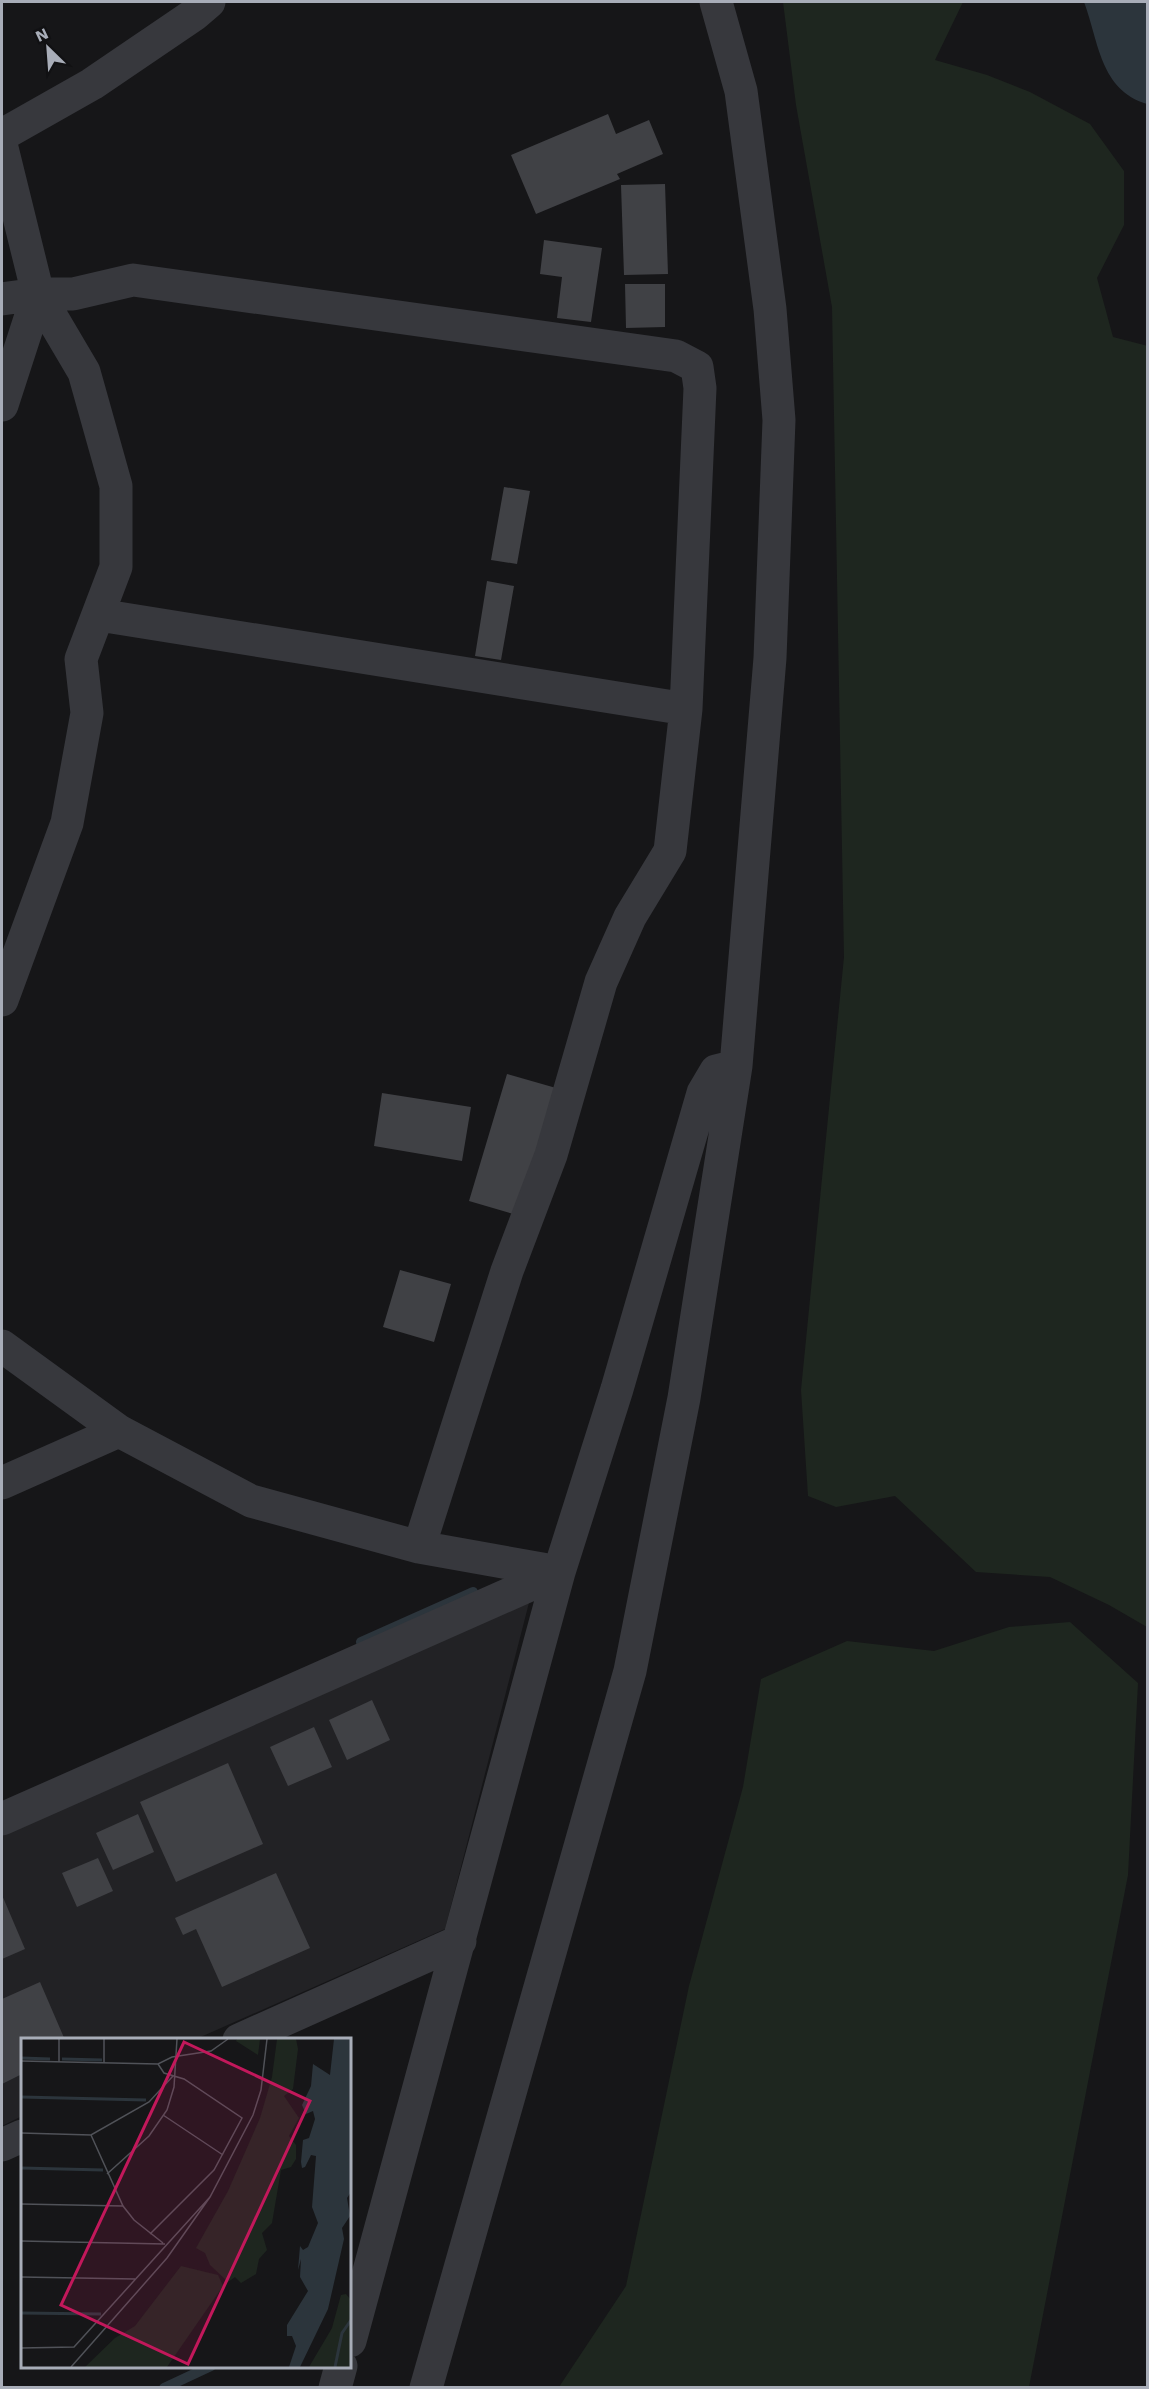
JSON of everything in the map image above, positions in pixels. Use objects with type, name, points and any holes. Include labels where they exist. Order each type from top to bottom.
[{"type":"street","points":[[2,135],[92,84],[209,2]]},
{"type":"street","points":[[426,2388],[630,1671],[684,1398],[736,1066],[770,658],[779,420],[770,309],[741,91],[716,2]]},
{"type":"street","points":[[2,148],[38,294],[84,372],[116,486],[116,567],[81,659],[87,713],[67,823],[2,1000]]},
{"type":"street","points":[[2,299],[38,294],[73,294],[133,280],[676,357],[697,367],[700,388],[686,709],[670,851],[630,917],[601,982],[551,1155],[507,1271],[419,1547]]},
{"type":"street","points":[[2,405],[38,294]]},
{"type":"street","points":[[99,615],[686,709]]},
{"type":"street","points":[[351,2337],[559,1572],[620,1378],[703,1093],[716,1071],[736,1066]]},
{"type":"street","points":[[2,1346],[119,1431],[251,1501],[419,1547],[559,1572]]},
{"type":"street","points":[[2,1484],[119,1431]]},
{"type":"street","points":[[2,1819],[559,1572]]},
{"type":"street","points":[[243,2038],[460,1941]]},
{"type":"street","points":[[2,2145],[21,2136]]},
{"type":"street","points":[[335,2388],[341,2368]]},
{"type":"shaded area","points":[[783,2],[963,2],[935,60],[987,75],[1030,92],[1090,124],[1124,171],[1124,225],[1097,278],[1113,337],[1148,346],[1147,1627],[1109,1605],[1050,1577],[976,1572],[895,1496],[836,1507],[808,1496],[801,1390],[844,957],[832,307],[796,105]]},
{"type":"shaded area","points":[[1084,2],[1147,2],[1147,104],[1131,97],[1119,88],[1110,76],[1098,48]]},
{"type":"shaded area","points":[[531,1595],[445,1929],[198,2038],[21,2038],[21,2116],[2,2126],[2,1831]]},
{"type":"shaded area","points":[[1070,1622],[1138,1683],[1128,1875],[1029,2387],[559,2387],[626,2286],[689,1986],[743,1787],[761,1679],[847,1641],[934,1651],[1009,1627]]},
{"type":"building","points":[[608,114],[616,134],[649,120],[663,154],[617,174],[620,179],[536,214],[511,155]]},
{"type":"building","points":[[665,184],[668,274],[624,275],[621,185]]},
{"type":"building","points":[[544,240],[602,248],[591,322],[557,318],[562,277],[540,274]]},
{"type":"building","points":[[625,284],[665,284],[665,327],[626,328]]},
{"type":"building","points":[[504,487],[530,491],[517,564],[491,560]]},
{"type":"building","points":[[487,581],[514,586],[501,660],[475,656]]},
{"type":"building","points":[[507,1074],[556,1088],[517,1215],[469,1201]]},
{"type":"building","points":[[382,1093],[471,1107],[462,1161],[374,1146]]},
{"type":"building","points":[[400,1270],[451,1284],[434,1342],[383,1327]]},
{"type":"building","points":[[372,1700],[390,1740],[347,1760],[329,1720]]},
{"type":"building","points":[[314,1727],[332,1767],[288,1786],[270,1747]]},
{"type":"building","points":[[228,1763],[263,1844],[176,1882],[140,1802]]},
{"type":"building","points":[[138,1814],[154,1852],[113,1870],[96,1833]]},
{"type":"building","points":[[98,1858],[113,1891],[77,1907],[62,1873]]},
{"type":"building","points":[[276,1873],[310,1948],[222,1987],[196,1929],[183,1935],[175,1918]]},
{"type":"building","points":[[2,1895],[25,1949],[2,1959]]},
{"type":"building","points":[[40,1982],[64,2038],[21,2038],[21,2074],[2,2084],[2,1999]]},
{"type":"waterway","points":[[361,1642],[473,1592]]},
{"type":"waterway","points":[[164,2388],[207,2368]]}]
